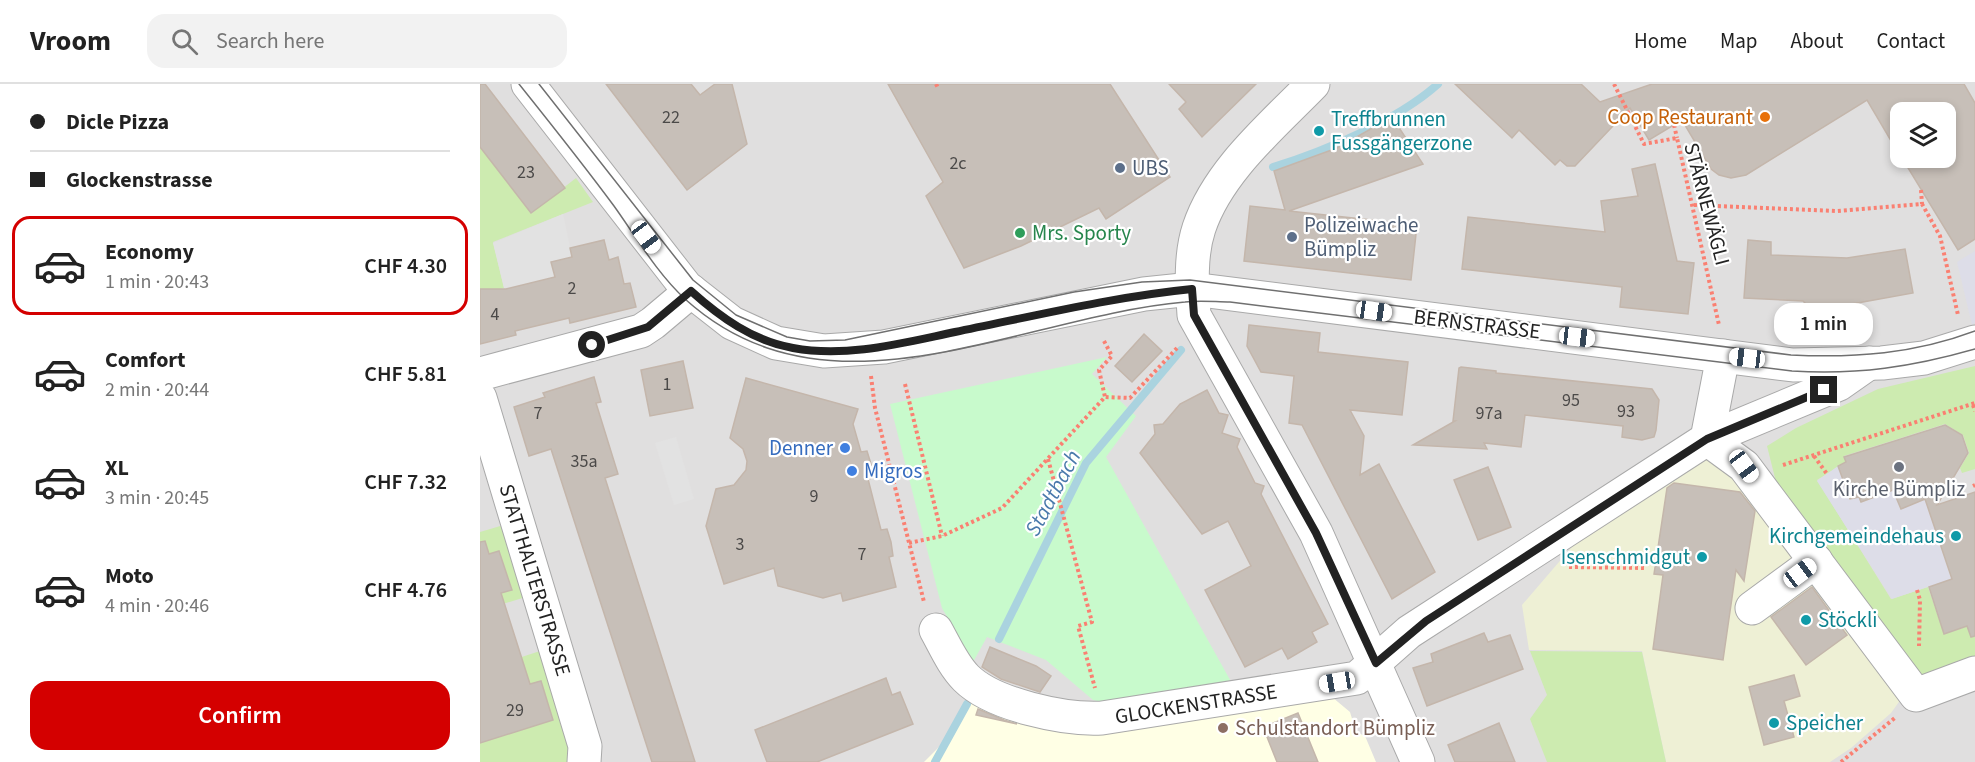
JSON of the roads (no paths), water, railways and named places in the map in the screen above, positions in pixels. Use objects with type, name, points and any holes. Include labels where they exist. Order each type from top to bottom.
[{"type":"street","name":"BERNSTRASSE","points":[[528,84],[670,268],[691,291],[732,323],[776,343],[810,350],[868,349],[1144,294],[1192,289],[1721,343],[1793,364],[1869,363],[1924,358],[1966,329]]},
{"type":"street","points":[[1313,84],[1217,189],[1199,228],[1195,245],[1192,289],[1194,315],[1316,533],[1376,663],[1418,762]]},
{"type":"street","points":[[480,374],[641,331],[691,291]]},
{"type":"street","points":[[1721,343],[1707,439],[1744,466],[1916,695],[1975,674]]},
{"type":"street","name":"GLOCKENSTRASSE","points":[[936,630],[960,671],[980,689],[1054,716],[1102,718],[1358,678],[1419,626],[1707,439],[1839,384],[1869,363]]},
{"type":"street","name":"STATTHALTERSTRASSE","points":[[480,398],[585,746],[584,762]]},
{"type":"street","points":[[1752,608],[1816,561]]},
{"type":"waterway","name":"Stadtbach","points":[[1273,167],[1338,143],[1382,122],[1403,110],[1438,84]]},
{"type":"waterway","name":"Stadtbach","points":[[999,639],[1086,463],[1181,350]]},
{"type":"waterway","name":"Stadtbach","points":[[935,762],[967,704]]},
{"type":"tram line","points":[[519,84],[602,190],[656,266],[685,299],[741,337],[801,357],[863,361],[928,355],[1122,311],[1196,301],[1230,302],[1792,371],[1862,371],[1929,361],[1975,349]]},
{"type":"tram line","points":[[539,84],[693,280],[736,315],[787,337],[810,341],[845,340],[1074,292],[1142,282],[1190,280],[1791,355],[1838,356],[1884,353],[1930,345],[1975,331]]},
{"type":"place","name":"Coop Restaurant","points":[[1765,117]]},
{"type":"place","name":"Treffbrunnen Fussgängerzone","points":[[1319,131]]},
{"type":"place","name":"UBS","points":[[1120,168]]},
{"type":"place","name":"Mrs. Sporty","points":[[1020,233]]},
{"type":"place","name":"Polizeiwache Bümpliz","points":[[1292,237]]},
{"type":"place","name":"Denner","points":[[845,448]]},
{"type":"place","name":"Kirche Bümpliz","points":[[1899,467]]},
{"type":"place","name":"Migros","points":[[852,471]]},
{"type":"place","name":"Kirchgemeindehaus","points":[[1956,536]]},
{"type":"place","name":"Isenschmidgut","points":[[1702,557]]},
{"type":"place","name":"Stöckli","points":[[1806,620]]},
{"type":"place","name":"Speicher","points":[[1774,723]]},
{"type":"place","name":"Schulstandort Bümpliz","points":[[1223,728]]}]
